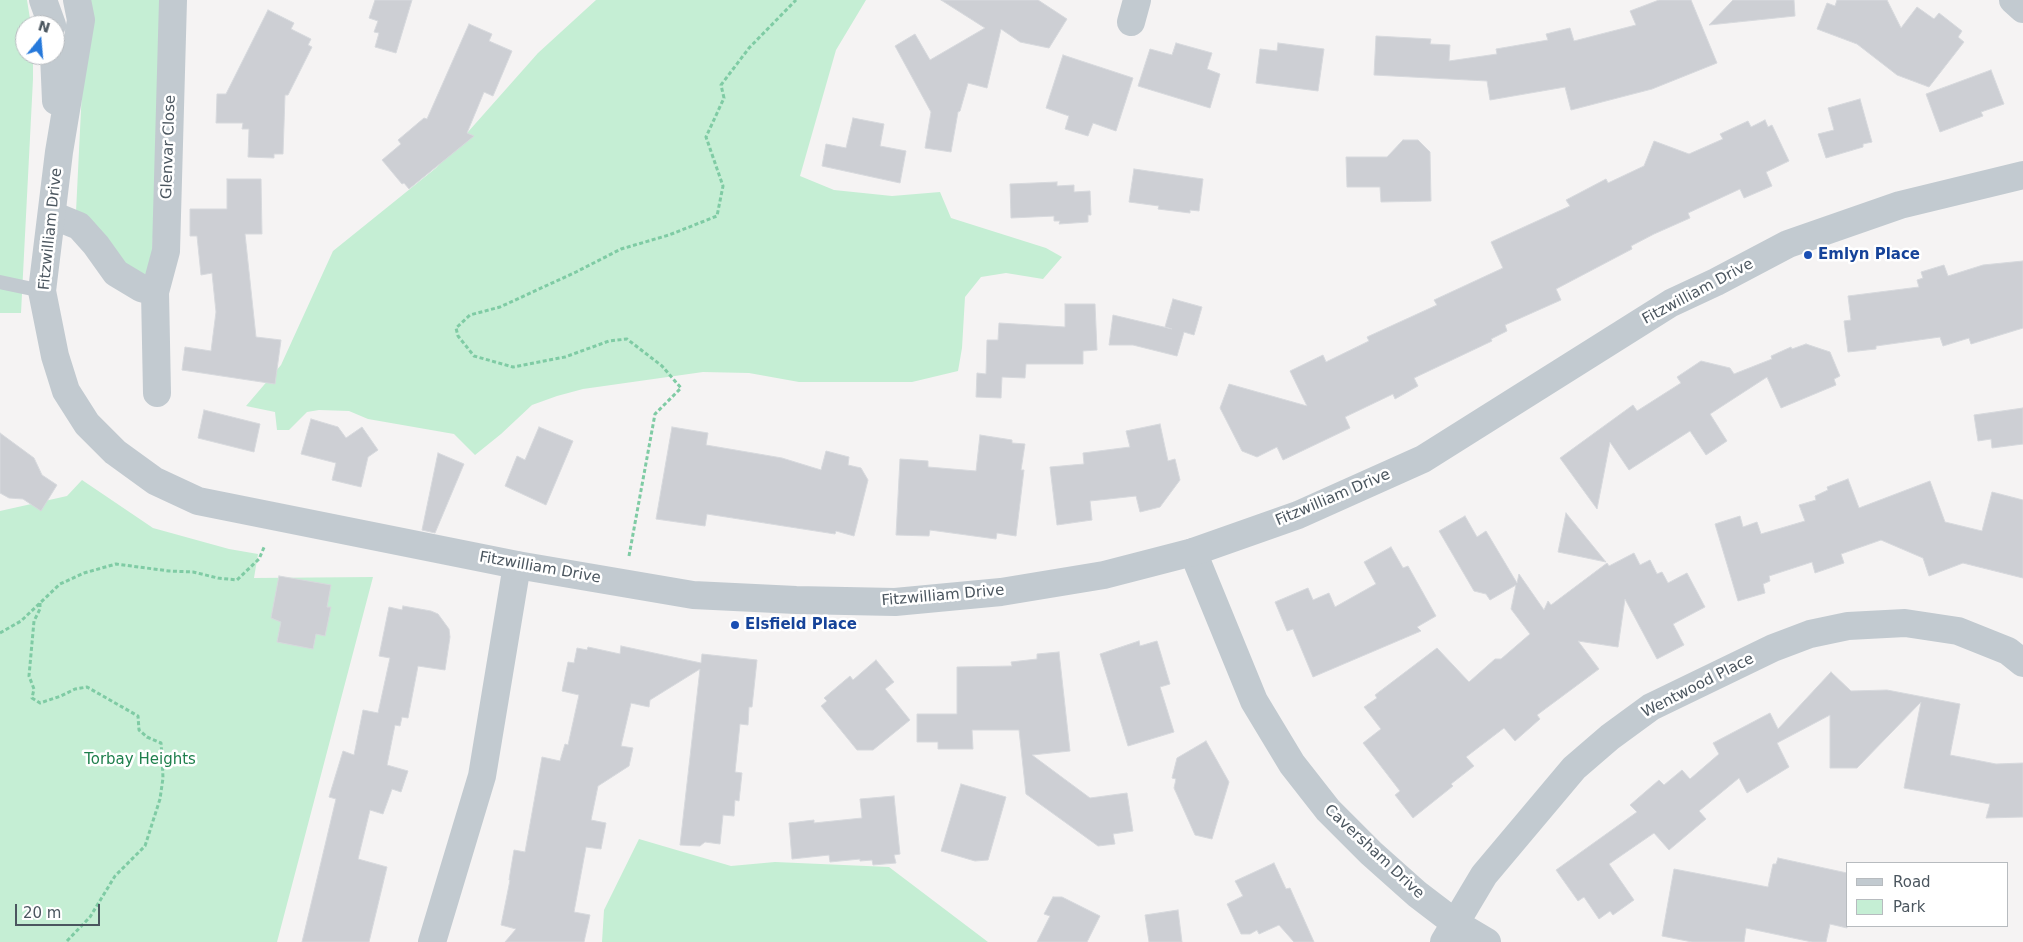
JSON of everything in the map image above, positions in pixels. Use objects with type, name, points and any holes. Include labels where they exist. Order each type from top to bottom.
[{"type":"street","points":[[43,0],[48,15]]},
{"type":"street","name":"Fitzwilliam Drive","points":[[77,0],[81,20],[59,152],[42,291],[55,356],[66,391],[94,432],[115,452],[155,481],[198,501],[517,565],[693,595],[894,602],[1001,592],[1104,575],[1193,552],[1298,515],[1423,458],[1670,303],[1716,282],[1788,244],[1900,206],[2023,176]]},
{"type":"street","name":"Glenvar Close","points":[[157,393],[155,292],[166,251],[174,0]]},
{"type":"street","points":[[2014,0],[2023,9]]},
{"type":"street","name":"Fitzwilliam Drive","points":[[55,65],[59,152]]},
{"type":"street","points":[[52,215],[79,226],[96,245],[116,273],[141,288],[155,292]]},
{"type":"street","name":"Caversham Drive","points":[[1193,552],[1254,701],[1292,764],[1328,810],[1371,853],[1417,894],[1449,933],[1487,942]]},
{"type":"street","points":[[432,942],[482,776],[517,565]]},
{"type":"street","name":"Wentwood Place","points":[[1449,933],[1484,875],[1574,768],[1610,737],[1652,707],[1774,648],[1810,634],[1848,626],[1905,623],[1958,630],[2008,651],[2023,663]]},
{"type":"lane","points":[[0,282],[42,291]]},
{"type":"path","points":[[624,583],[655,414],[681,388],[662,366],[627,339],[609,341],[565,356],[514,367],[474,356],[458,336],[456,328],[470,315],[500,307],[576,272],[621,248],[669,235],[717,216],[723,186],[706,137],[724,98],[721,86],[749,48],[796,0]]},
{"type":"path","points":[[0,633],[21,621],[60,584],[84,573],[116,564],[193,572],[237,580],[259,559],[264,545]]},
{"type":"path","points":[[40,603],[40,609],[34,622],[28,676],[34,689],[32,698],[40,702],[61,696],[75,689],[87,687],[138,716],[139,730],[147,738],[161,743],[162,756],[163,778],[160,800],[145,846],[114,876],[90,917],[66,942]]},
{"type":"green space","points":[[0,0],[27,0],[29,15],[15,15],[15,65],[33,65],[21,313],[0,313]]},
{"type":"green space","points":[[88,0],[164,0],[151,278],[129,271],[76,212]]},
{"type":"green space","points":[[596,0],[866,0],[836,50],[800,176],[834,190],[892,196],[940,192],[951,218],[1046,248],[1062,257],[1043,279],[1006,273],[981,277],[965,297],[962,348],[958,371],[912,382],[799,382],[749,373],[703,372],[583,389],[532,405],[475,455],[454,434],[368,419],[349,411],[319,410],[307,412],[289,430],[277,430],[275,412],[246,406],[281,365],[333,251],[436,168],[538,53]]},
{"type":"green space","name":"Torbay Heights","points":[[82,480],[153,528],[229,549],[258,554],[254,578],[373,577],[277,942],[0,942],[0,511],[67,496]]},
{"type":"green space","points":[[639,839],[731,866],[775,862],[889,867],[988,942],[602,942],[604,910]]},
{"type":"building","points":[[375,0],[412,0],[396,53],[375,47],[379,33],[374,32],[378,21],[369,18]]},
{"type":"building","points":[[941,0],[1038,0],[1067,19],[1049,48],[1020,42],[1001,29],[987,88],[968,83],[960,111],[958,112],[951,152],[925,148],[931,112],[895,46],[915,34],[930,60],[985,28]]},
{"type":"building","points":[[1659,0],[1691,0],[1717,63],[1652,89],[1571,110],[1565,87],[1490,100],[1487,81],[1374,75],[1376,36],[1431,39],[1430,44],[1450,45],[1449,61],[1497,54],[1496,49],[1548,40],[1546,34],[1570,28],[1574,41],[1636,25],[1630,11]]},
{"type":"building","points":[[1733,0],[1794,0],[1795,16],[1709,25]]},
{"type":"building","points":[[1837,0],[1887,0],[1901,28],[1917,7],[1934,19],[1939,13],[1962,31],[1958,37],[1964,42],[1929,87],[1897,75],[1857,44],[1817,29],[1827,3],[1835,6]]},
{"type":"building","points":[[268,10],[294,23],[291,29],[311,39],[308,45],[312,47],[288,95],[285,95],[283,154],[274,154],[274,158],[248,157],[249,129],[242,129],[243,123],[216,123],[217,94],[226,94]]},
{"type":"building","points":[[469,24],[492,34],[489,41],[512,51],[493,96],[484,92],[467,133],[474,136],[409,189],[404,183],[402,184],[382,160],[401,144],[398,140],[424,118],[427,119]]},
{"type":"building","points":[[1176,43],[1212,53],[1207,69],[1220,74],[1210,108],[1138,86],[1150,49],[1172,55]]},
{"type":"building","points":[[1278,43],[1324,49],[1318,91],[1256,83],[1260,49],[1277,51]]},
{"type":"building","points":[[1063,55],[1133,78],[1116,131],[1093,123],[1088,136],[1065,129],[1069,116],[1046,108]]},
{"type":"building","points":[[1991,70],[2004,104],[1981,112],[1983,116],[1940,132],[1926,94]]},
{"type":"building","points":[[1860,99],[1872,142],[1863,144],[1863,147],[1826,158],[1818,134],[1834,130],[1828,108]]},
{"type":"building","points":[[853,118],[884,124],[880,146],[906,151],[900,183],[822,166],[826,144],[846,148]]},
{"type":"building","points":[[1765,120],[1768,127],[1772,125],[1789,161],[1766,172],[1772,186],[1744,198],[1740,189],[1688,213],[1690,218],[1631,246],[1632,249],[1556,289],[1561,300],[1505,325],[1507,331],[1491,339],[1492,341],[1414,378],[1418,386],[1395,399],[1393,394],[1345,417],[1350,428],[1283,460],[1277,447],[1257,457],[1242,451],[1220,408],[1229,384],[1307,406],[1290,371],[1323,355],[1326,362],[1369,341],[1367,337],[1437,305],[1434,300],[1503,268],[1491,242],[1570,206],[1566,200],[1606,179],[1608,183],[1644,166],[1654,141],[1689,154],[1723,139],[1720,134],[1748,121],[1751,127]]},
{"type":"building","points":[[1403,140],[1418,140],[1430,152],[1431,201],[1381,202],[1380,187],[1347,187],[1346,157],[1387,157]]},
{"type":"building","points":[[1134,169],[1203,179],[1199,211],[1190,210],[1190,213],[1158,209],[1159,206],[1129,202]]},
{"type":"building","points":[[227,179],[261,179],[262,234],[245,234],[256,337],[281,340],[275,384],[182,370],[185,347],[211,351],[216,312],[212,273],[201,275],[197,236],[190,236],[190,209],[227,209]]},
{"type":"building","points":[[1057,182],[1057,186],[1074,185],[1074,192],[1090,191],[1091,215],[1088,215],[1088,222],[1059,224],[1060,221],[1054,221],[1054,216],[1011,218],[1010,184]]},
{"type":"building","points":[[2023,261],[2023,328],[1971,344],[1969,338],[1943,346],[1940,337],[1876,346],[1876,349],[1848,352],[1844,321],[1851,320],[1848,296],[1919,287],[1917,280],[1923,278],[1921,272],[1944,265],[1948,276],[1983,265]]},
{"type":"building","points":[[1173,299],[1202,307],[1194,335],[1184,332],[1177,356],[1133,345],[1109,345],[1113,315],[1172,329],[1165,327]]},
{"type":"building","points":[[1065,304],[1095,304],[1097,350],[1083,351],[1083,364],[1026,364],[1025,378],[1002,377],[1001,398],[976,397],[977,373],[986,374],[987,340],[998,340],[999,323],[1065,327]]},
{"type":"building","points":[[1806,344],[1830,352],[1840,376],[1834,379],[1836,385],[1781,408],[1767,377],[1710,414],[1727,441],[1706,455],[1690,431],[1629,470],[1610,442],[1597,509],[1560,458],[1633,405],[1637,411],[1681,383],[1677,377],[1701,361],[1730,368],[1734,374],[1772,359],[1771,356],[1791,347],[1792,349]]},
{"type":"building","points":[[2023,408],[2023,444],[1992,448],[1991,439],[1978,441],[1974,415]]},
{"type":"building","points":[[204,410],[260,424],[254,452],[198,438]]},
{"type":"building","points":[[311,419],[338,427],[346,438],[362,427],[378,450],[368,457],[361,487],[332,480],[336,463],[301,454]]},
{"type":"building","points":[[1160,424],[1168,461],[1175,459],[1180,480],[1160,507],[1140,512],[1136,496],[1090,501],[1092,520],[1057,525],[1050,467],[1084,464],[1083,453],[1130,447],[1126,431]]},
{"type":"building","points":[[539,427],[573,441],[546,505],[505,486],[517,456],[525,460]]},
{"type":"building","points":[[672,427],[708,433],[706,445],[782,458],[821,470],[826,451],[849,457],[848,465],[861,468],[868,480],[854,536],[836,531],[835,534],[707,514],[705,526],[656,519]]},
{"type":"building","points":[[0,433],[34,458],[42,475],[57,485],[41,511],[23,499],[9,498],[0,493]]},
{"type":"building","points":[[980,435],[1012,440],[1012,443],[1025,444],[1021,470],[1024,470],[1016,536],[997,533],[996,539],[930,530],[929,536],[896,535],[900,459],[928,461],[928,467],[976,471]]},
{"type":"building","points":[[438,453],[464,464],[435,533],[422,530]]},
{"type":"building","points":[[1848,479],[1859,508],[1930,481],[1945,522],[1982,531],[1992,492],[2023,500],[2023,578],[1963,563],[1929,576],[1923,558],[1881,540],[1841,554],[1844,563],[1815,573],[1812,562],[1769,576],[1770,581],[1763,584],[1765,593],[1738,601],[1715,524],[1740,516],[1743,527],[1757,522],[1761,534],[1805,521],[1799,505],[1816,500],[1815,496],[1828,490],[1827,487]]},
{"type":"building","points":[[1566,513],[1606,562],[1558,552]]},
{"type":"building","points":[[1465,516],[1477,537],[1486,531],[1517,583],[1519,574],[1544,610],[1548,601],[1551,605],[1607,563],[1609,566],[1634,553],[1640,565],[1650,560],[1657,574],[1662,572],[1668,583],[1687,573],[1705,607],[1673,624],[1684,645],[1657,659],[1625,599],[1618,647],[1578,641],[1599,669],[1537,715],[1540,719],[1515,741],[1504,728],[1466,757],[1474,766],[1451,784],[1453,786],[1413,818],[1395,795],[1400,791],[1363,743],[1381,729],[1364,707],[1377,698],[1375,695],[1437,648],[1469,682],[1495,659],[1501,659],[1530,634],[1511,609],[1516,585],[1490,600],[1486,594],[1474,591],[1439,531]]},
{"type":"building","points":[[1391,547],[1403,568],[1408,566],[1436,616],[1417,627],[1421,631],[1313,677],[1293,629],[1287,631],[1275,602],[1308,588],[1313,600],[1329,593],[1335,607],[1376,584],[1364,562]]},
{"type":"building","points":[[279,576],[331,585],[327,607],[331,607],[325,636],[316,634],[313,649],[277,642],[281,622],[271,618]]},
{"type":"building","points":[[403,606],[438,614],[449,629],[450,637],[445,670],[418,666],[408,718],[402,717],[400,726],[395,725],[387,765],[408,771],[401,792],[392,789],[383,814],[370,810],[358,859],[387,867],[369,942],[302,942],[336,799],[329,797],[343,751],[354,755],[363,710],[378,713],[390,658],[379,656],[389,607],[402,610]]},
{"type":"building","points":[[1139,641],[1140,646],[1157,641],[1170,684],[1160,687],[1174,732],[1128,746],[1100,654]]},
{"type":"building","points":[[621,646],[701,663],[702,654],[757,660],[748,725],[740,724],[735,772],[742,773],[739,801],[735,800],[734,816],[723,815],[720,844],[705,842],[700,846],[680,845],[700,669],[650,700],[649,707],[631,703],[621,746],[633,748],[629,766],[598,786],[591,820],[606,823],[601,849],[586,847],[574,912],[590,915],[584,942],[505,942],[516,929],[501,925],[514,850],[525,852],[542,757],[560,761],[565,744],[568,745],[579,695],[562,691],[568,662],[574,663],[577,648],[587,650],[588,647],[620,654]]},
{"type":"building","points":[[1059,652],[1070,751],[1032,755],[1090,798],[1127,793],[1133,831],[1113,834],[1115,844],[1098,846],[1026,794],[1019,730],[972,730],[973,749],[938,749],[938,742],[917,742],[917,714],[957,714],[957,667],[1012,666],[1011,662],[1037,659],[1037,654]]},
{"type":"building","points":[[876,660],[894,682],[885,689],[910,720],[873,750],[857,750],[821,706],[827,701],[824,698],[850,676],[853,680]]},
{"type":"building","points":[[1831,672],[1851,691],[1887,690],[1960,704],[1950,755],[1996,764],[2023,763],[2023,817],[1986,818],[1990,804],[1904,788],[1921,702],[1857,768],[1830,768],[1830,715],[1777,743],[1789,767],[1747,793],[1739,778],[1699,811],[1706,819],[1669,850],[1654,833],[1609,864],[1634,900],[1613,915],[1610,911],[1599,919],[1584,897],[1578,901],[1556,870],[1637,812],[1630,805],[1659,780],[1664,785],[1682,770],[1690,779],[1719,754],[1713,743],[1770,713],[1778,729]]},
{"type":"building","points":[[1206,741],[1229,782],[1212,839],[1195,835],[1174,788],[1176,779],[1172,778],[1177,758]]},
{"type":"building","points":[[961,784],[1006,797],[988,860],[975,861],[941,851]]},
{"type":"building","points":[[894,796],[900,854],[894,855],[896,863],[873,865],[872,860],[860,861],[860,859],[830,862],[829,855],[792,859],[789,823],[814,820],[814,823],[862,818],[860,799]]},
{"type":"building","points":[[1778,858],[1846,873],[1847,928],[1830,924],[1826,942],[1812,942],[1746,928],[1744,942],[1692,942],[1662,936],[1674,869],[1768,887],[1773,864],[1776,864]]},
{"type":"building","points":[[1274,863],[1286,889],[1290,888],[1314,942],[1294,942],[1279,925],[1259,934],[1257,930],[1250,934],[1241,934],[1227,904],[1243,896],[1235,881]]},
{"type":"building","points":[[1053,897],[1062,897],[1100,916],[1087,942],[1037,942],[1050,916],[1044,914]]},
{"type":"building","points":[[1178,910],[1182,942],[1149,942],[1145,915]]},
{"type":"place","name":"Emlyn Place","points":[[1808,255]]},
{"type":"place","name":"Elsfield Place","points":[[735,625]]}]
